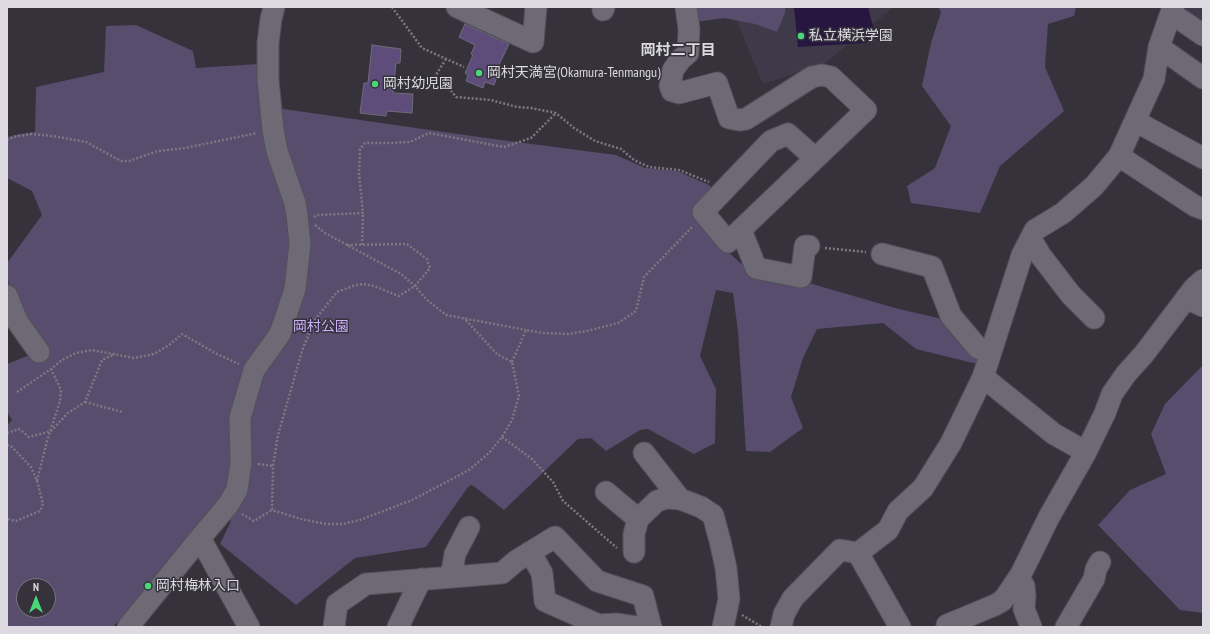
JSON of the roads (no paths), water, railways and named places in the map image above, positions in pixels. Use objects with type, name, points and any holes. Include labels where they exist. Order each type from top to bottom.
[{"type":"street","points":[[128,627],[228,506],[236,490],[241,462],[240,418],[254,370],[280,334],[295,289],[303,217],[295,203],[278,151],[273,130],[268,80],[268,43],[274,7]]},
{"type":"street","points":[[457,7],[532,42],[536,7]]},
{"type":"street","points":[[686,7],[689,29],[688,53],[681,59],[673,70],[670,86],[672,91],[679,93],[717,83],[729,118],[739,120],[746,119],[812,77],[822,75],[830,77],[866,110],[734,236]]},
{"type":"street","points":[[781,627],[784,614],[792,598],[840,550],[858,553],[888,530],[898,511],[923,488],[951,443],[983,377],[1022,255],[1035,230],[1064,213],[1094,186],[1119,156],[1154,79],[1159,47],[1172,10],[1203,35]]},
{"type":"street","points":[[1159,47],[1203,78]]},
{"type":"street","points":[[1135,121],[1203,158]]},
{"type":"street","points":[[809,246],[805,246],[801,277],[756,268],[734,236],[703,212],[771,140],[788,134],[815,158]]},
{"type":"street","points":[[1119,156],[1195,206],[1203,209]]},
{"type":"street","points":[[1031,239],[1041,256],[1071,295],[1094,318]]},
{"type":"street","points":[[882,254],[932,267],[951,316],[978,348],[990,352]]},
{"type":"street","points":[[947,625],[1002,601],[1019,578],[1049,517],[1086,452],[1105,413],[1112,394],[1126,374],[1144,354],[1195,302],[1194,288],[1203,280]]},
{"type":"street","points":[[7,296],[17,321],[39,352]]},
{"type":"street","points":[[983,377],[1054,434],[1086,452]]},
{"type":"street","points":[[644,453],[680,499]]},
{"type":"street","points":[[606,492],[638,519]]},
{"type":"street","points":[[634,552],[634,534],[638,519],[657,501],[667,498],[680,499],[701,507],[713,515],[717,527],[732,605],[723,627]]},
{"type":"street","points":[[451,577],[455,554],[469,527]]},
{"type":"street","points":[[334,627],[337,604],[366,584],[502,573],[516,561],[555,537],[597,581],[643,596],[651,627]]},
{"type":"street","points":[[200,538],[250,627]]},
{"type":"street","points":[[530,552],[542,572],[545,601],[598,625],[616,624],[637,627]]},
{"type":"street","points":[[858,553],[900,627]]},
{"type":"street","points":[[1066,627],[1094,579],[1096,569],[1100,562]]},
{"type":"street","points":[[1019,578],[1024,586],[1024,609],[1031,627]]},
{"type":"street","points":[[398,627],[421,579]]},
{"type":"place","name":"私立横浜学園","points":[[801,36]]},
{"type":"place","name":"岡村天満宮(Okamura-Tenmangu)","points":[[479,73]]},
{"type":"place","name":"岡村幼児園","points":[[375,84]]},
{"type":"place","name":"岡村梅林入口","points":[[148,586]]},
{"type":"district","name":"岡村二丁目","points":[[678,51]]},
{"type":"park label","name":"岡村公園","points":[[321,327]]}]
